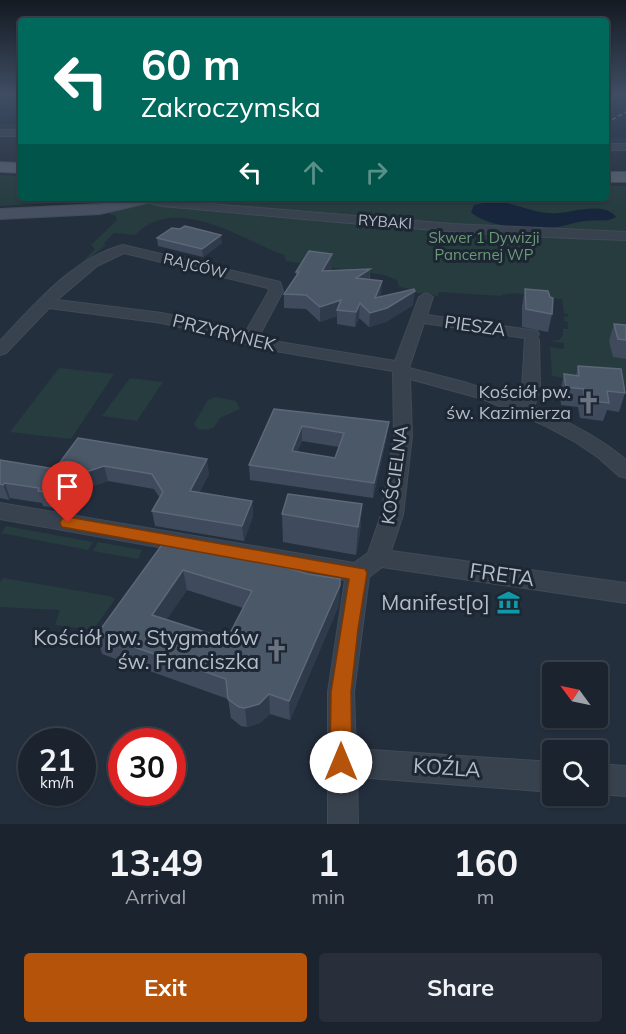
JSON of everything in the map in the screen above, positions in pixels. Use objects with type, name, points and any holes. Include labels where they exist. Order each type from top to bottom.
[{"type":"main road","points":[[0,156],[18,157]]},
{"type":"main road","points":[[609,166],[626,166]]},
{"type":"main road","points":[[0,167],[18,168]]},
{"type":"main road","points":[[609,177],[626,177]]},
{"type":"street","points":[[609,147],[626,147]]},
{"type":"street","points":[[0,212],[108,201]]},
{"type":"street","points":[[0,212],[100,209],[138,201]]},
{"type":"street","name":"RYBAKI","points":[[155,201],[332,218],[526,232],[626,236]]},
{"type":"street","name":"RAJCÓW","points":[[46,303],[84,270],[118,249],[275,285],[276,291],[249,340]]},
{"type":"street","name":"KOŚCIELNA","points":[[343,824],[341,692],[348,629],[368,566],[392,514],[403,436],[401,370],[426,297]]},
{"type":"street","points":[[0,350],[46,303]]},
{"type":"street","name":"PRZYRYNEK","points":[[46,303],[162,318],[249,340],[446,381],[524,411],[584,439],[625,468]]},
{"type":"street","name":"PIESZA","points":[[418,318],[531,337],[531,390],[524,411]]},
{"type":"street","name":"FRETA","points":[[0,511],[368,566],[626,593]]},
{"type":"street","name":"KOŹLA","points":[[341,762],[542,776]]},
{"type":"street","points":[[608,780],[626,781]]},
{"type":"green space","points":[[0,175],[18,176],[18,201],[89,201],[0,206]]},
{"type":"green space","name":"Skwer 1 Dywizji Pancernej WP","points":[[609,186],[626,186],[626,343],[613,357],[626,359],[626,389],[552,376],[550,347],[564,349],[564,343],[549,341],[559,340],[563,335],[563,329],[568,329],[564,316],[568,317],[568,314],[564,314],[562,299],[520,294],[501,296],[439,292],[438,296],[410,292],[410,289],[399,287],[397,280],[384,275],[286,261],[284,255],[229,231],[188,219],[169,218],[151,223],[135,235],[114,233],[104,243],[106,245],[90,258],[94,260],[86,265],[80,264],[95,249],[91,245],[117,220],[116,216],[106,213],[157,201],[609,201]]},
{"type":"green space","points":[[59,368],[114,374],[71,439],[10,432]]},
{"type":"green space","points":[[130,378],[163,382],[137,421],[102,416]]},
{"type":"green space","points":[[215,397],[236,401],[240,409],[220,418],[214,427],[208,430],[198,429],[194,424],[208,400]]},
{"type":"green space","points":[[6,526],[93,542],[88,550],[1,533]]},
{"type":"green space","points":[[98,542],[142,550],[138,559],[93,551]]},
{"type":"green space","points":[[3,578],[109,596],[115,599],[93,630],[55,625],[60,610],[0,607],[0,582]]},
{"type":"water","points":[[609,133],[626,133],[626,138],[609,137]]},
{"type":"water","points":[[493,201],[549,213],[597,208],[611,212],[616,217],[557,227],[524,228],[488,222],[471,212],[474,205]]},
{"type":"building","points":[[185,226],[221,235],[202,249],[157,238],[172,228],[180,229]]},
{"type":"building","points":[[309,251],[332,254],[322,271],[370,269],[356,278],[382,281],[375,298],[414,289],[415,291],[387,308],[370,313],[360,303],[356,312],[337,310],[341,300],[320,307],[306,295],[284,294],[299,272],[296,272]]},
{"type":"building","points":[[525,289],[548,291],[550,297],[553,298],[552,314],[526,309]]},
{"type":"building","points":[[614,324],[626,325],[626,340],[618,339]]},
{"type":"building","points":[[578,366],[621,369],[625,393],[607,391],[609,403],[585,400],[584,389],[566,387],[564,374],[579,376]]},
{"type":"building","points":[[274,409],[389,422],[374,483],[249,465]],"holes":[[[302,426],[344,433],[335,458],[292,451]]]},
{"type":"building","points":[[78,438],[207,459],[190,491],[252,501],[242,526],[152,511],[163,492],[152,474],[104,466],[89,471],[80,470],[61,495],[38,491],[39,488],[0,484],[0,460],[55,469]]},
{"type":"building","points":[[288,494],[362,504],[358,527],[282,514]]},
{"type":"building","points":[[169,535],[267,563],[272,560],[286,564],[284,567],[308,574],[340,579],[340,585],[289,701],[269,694],[259,704],[245,708],[239,707],[228,699],[226,679],[97,634]],"holes":[[[183,570],[252,591],[227,639],[152,615]]]},
{"type":"place","name":"Kościół pw. św. Kazimierza","points":[[589,402]]},
{"type":"place","name":"Manifest[o]","points":[[508,603]]},
{"type":"place","name":"Kościół pw. Stygmatów św. Franciszka","points":[[277,650]]},
{"type":"route","points":[[68,523],[358,573],[348,629],[341,692],[341,762]]}]
